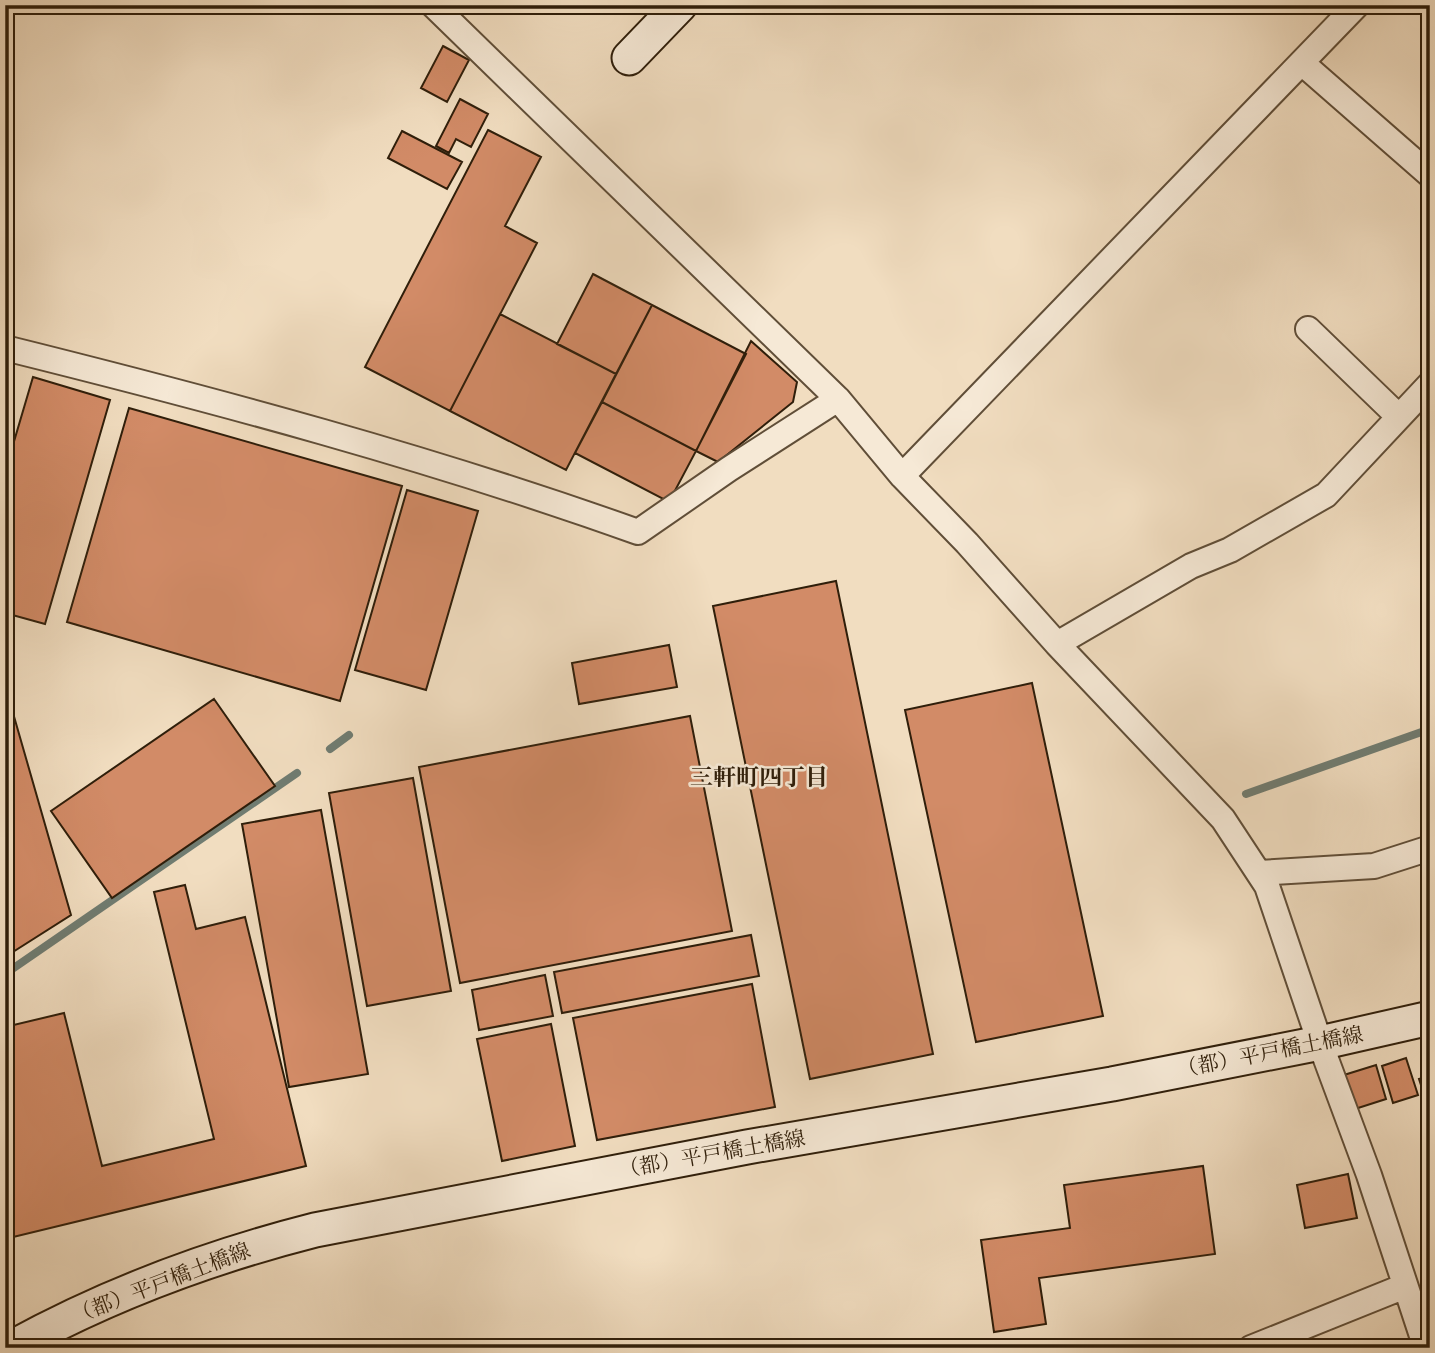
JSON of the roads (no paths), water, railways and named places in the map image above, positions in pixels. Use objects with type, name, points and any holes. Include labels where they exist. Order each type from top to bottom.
[{"type":"street","points":[[433,5],[838,399],[902,476],[1223,819],[1267,886],[1276,909],[1426,1348]]},
{"type":"street","points":[[629,58],[680,5]]},
{"type":"street","points":[[902,476],[1357,5]]},
{"type":"street","points":[[1302,63],[1430,175]]},
{"type":"street","points":[[1308,329],[1399,417]]},
{"type":"street","points":[[5,348],[215,401],[443,468],[638,532],[838,399]]},
{"type":"street","points":[[1057,644],[1191,566],[1230,550],[1326,495],[1430,384]]},
{"type":"street","points":[[1259,873],[1374,866],[1430,848]]},
{"type":"street","name":"（都）平戸橋土橋線","points":[[11,1348],[121,1294],[186,1268],[315,1230],[747,1147],[1112,1084],[1320,1043],[1430,1018]]},
{"type":"street","points":[[1251,1348],[1405,1286]]},
{"type":"waterway","points":[[1246,794],[1430,729]]},
{"type":"waterway","points":[[330,749],[349,735]]},
{"type":"waterway","points":[[5,974],[297,773]]},
{"type":"district","name":"三軒町四丁目","points":[[759,777]]}]
